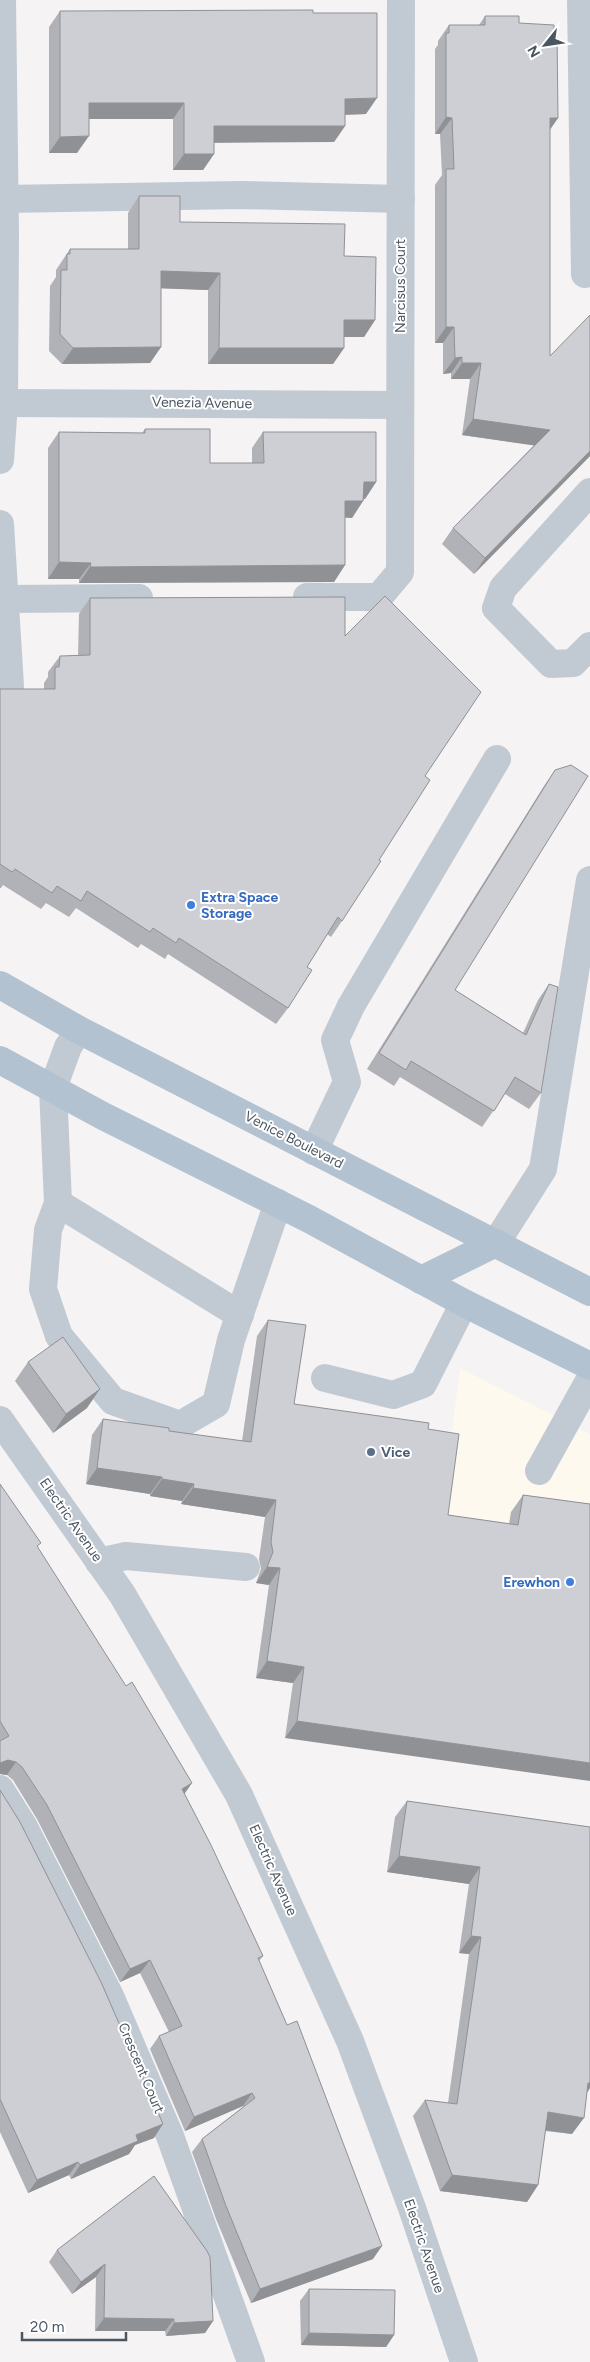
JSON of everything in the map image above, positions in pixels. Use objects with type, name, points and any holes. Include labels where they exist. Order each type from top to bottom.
[{"type":"main road","name":"Venice Boulevard","points":[[0,985],[79,1030],[590,1292]]},
{"type":"main road","points":[[0,1060],[278,1203],[464,1303],[590,1366]]},
{"type":"main road","points":[[421,1280],[496,1243]]},
{"type":"street","points":[[0,460],[4,403],[3,232],[5,199],[2,0]]},
{"type":"street","name":"Narcisus Court","points":[[281,597],[379,597],[400,572],[401,0]]},
{"type":"street","points":[[581,0],[585,274]]},
{"type":"street","points":[[5,199],[241,195],[401,199]]},
{"type":"street","name":"Venezia Avenue","points":[[4,403],[400,405]]},
{"type":"street","points":[[590,492],[504,588],[496,608],[551,664],[573,663],[590,646]]},
{"type":"street","points":[[0,524],[10,686]]},
{"type":"street","points":[[5,598],[161,598]]},
{"type":"street","points":[[314,1151],[347,1082],[335,1040],[347,1015],[497,759]]},
{"type":"street","points":[[496,1243],[543,1169],[590,880]]},
{"type":"street","points":[[79,1030],[68,1047],[53,1088],[58,1203],[48,1230],[43,1290],[59,1336],[113,1401],[180,1425],[216,1404],[231,1340],[278,1203]]},
{"type":"street","points":[[58,1203],[240,1314]]},
{"type":"street","points":[[325,1378],[393,1396],[423,1384],[464,1303]]},
{"type":"street","points":[[539,1471],[590,1379]]},
{"type":"street","name":"Electric Avenue","points":[[0,1420],[122,1594],[238,1795],[350,2041],[412,2208],[464,2362]]},
{"type":"street","points":[[99,1562],[126,1556],[246,1567]]},
{"type":"street","name":"Crescent Court","points":[[0,1789],[24,1827],[110,1996],[170,2136],[251,2362]]},
{"type":"shaded area","points":[[460,1368],[590,1434],[590,1722],[419,1697]]},
{"type":"building","points":[[313,10],[313,13],[377,13],[377,98],[345,99],[345,126],[214,126],[214,154],[184,154],[184,103],[89,103],[89,136],[60,137],[60,11]]},
{"type":"building","points":[[485,16],[519,16],[519,23],[554,25],[554,32],[557,32],[558,118],[550,118],[550,356],[590,315],[590,451],[485,558],[453,528],[550,430],[473,419],[481,363],[462,363],[462,357],[455,358],[454,327],[446,327],[446,169],[454,169],[452,118],[446,117],[446,33],[449,33],[449,25],[485,25]]},
{"type":"building","points":[[139,196],[180,196],[180,222],[345,224],[344,256],[376,257],[375,320],[344,320],[344,348],[219,348],[220,273],[161,271],[161,347],[73,348],[60,334],[61,270],[67,270],[67,254],[70,254],[70,249],[139,249]]},
{"type":"building","points":[[145,429],[210,429],[210,463],[264,463],[263,432],[376,432],[376,482],[364,482],[363,501],[345,501],[345,565],[90,567],[91,563],[59,562],[59,432],[145,433]]},
{"type":"building","points":[[385,596],[481,692],[425,776],[430,780],[379,860],[381,861],[342,921],[338,917],[307,967],[312,970],[288,1008],[179,938],[176,943],[153,928],[150,932],[87,891],[81,901],[57,886],[52,893],[15,869],[12,872],[0,864],[0,689],[55,689],[55,667],[59,667],[60,656],[90,655],[90,598],[345,597],[345,636]]},
{"type":"building","points":[[571,765],[588,776],[455,990],[526,1035],[549,984],[558,987],[541,1093],[515,1077],[494,1111],[411,1061],[406,1070],[379,1053],[555,770]]},
{"type":"building","points":[[268,1320],[306,1325],[294,1404],[429,1423],[428,1429],[459,1434],[448,1515],[518,1525],[523,1495],[590,1504],[590,1763],[297,1721],[304,1667],[267,1661],[280,1568],[267,1567],[273,1552],[271,1542],[276,1500],[193,1488],[194,1484],[162,1479],[162,1477],[97,1468],[103,1419],[169,1428],[169,1431],[251,1442]]},
{"type":"building","points":[[63,1337],[100,1389],[66,1414],[28,1362]]},
{"type":"building","points":[[0,1484],[41,1543],[37,1546],[126,1686],[132,1682],[192,1783],[182,1789],[211,1845],[263,1956],[258,1958],[287,2025],[297,2021],[382,2246],[260,2289],[226,2206],[202,2139],[255,2098],[252,2093],[194,2117],[159,2036],[182,2026],[150,1960],[130,1969],[47,1805],[22,1767],[16,1762],[8,1760],[0,1763],[0,1741],[9,1736],[0,1721]]},
{"type":"building","points":[[0,1790],[20,1822],[101,1982],[163,2124],[136,2135],[138,2141],[80,2165],[78,2162],[37,2180],[0,2099]]},
{"type":"building","points":[[407,1801],[590,1827],[590,2083],[588,2083],[584,2118],[548,2112],[538,2185],[452,2175],[425,2100],[457,2104],[481,1937],[471,1936],[480,1867],[399,1856]]},
{"type":"building","points":[[154,2176],[210,2257],[213,2321],[174,2323],[174,2319],[104,2318],[105,2264],[81,2282],[57,2250]]},
{"type":"building","points":[[309,2289],[395,2290],[394,2335],[309,2333]]},
{"type":"place","name":"Extra Space Storage","points":[[191,905]]},
{"type":"place","name":"Vice","points":[[371,1452]]},
{"type":"place","name":"Erewhon","points":[[570,1582]]}]
